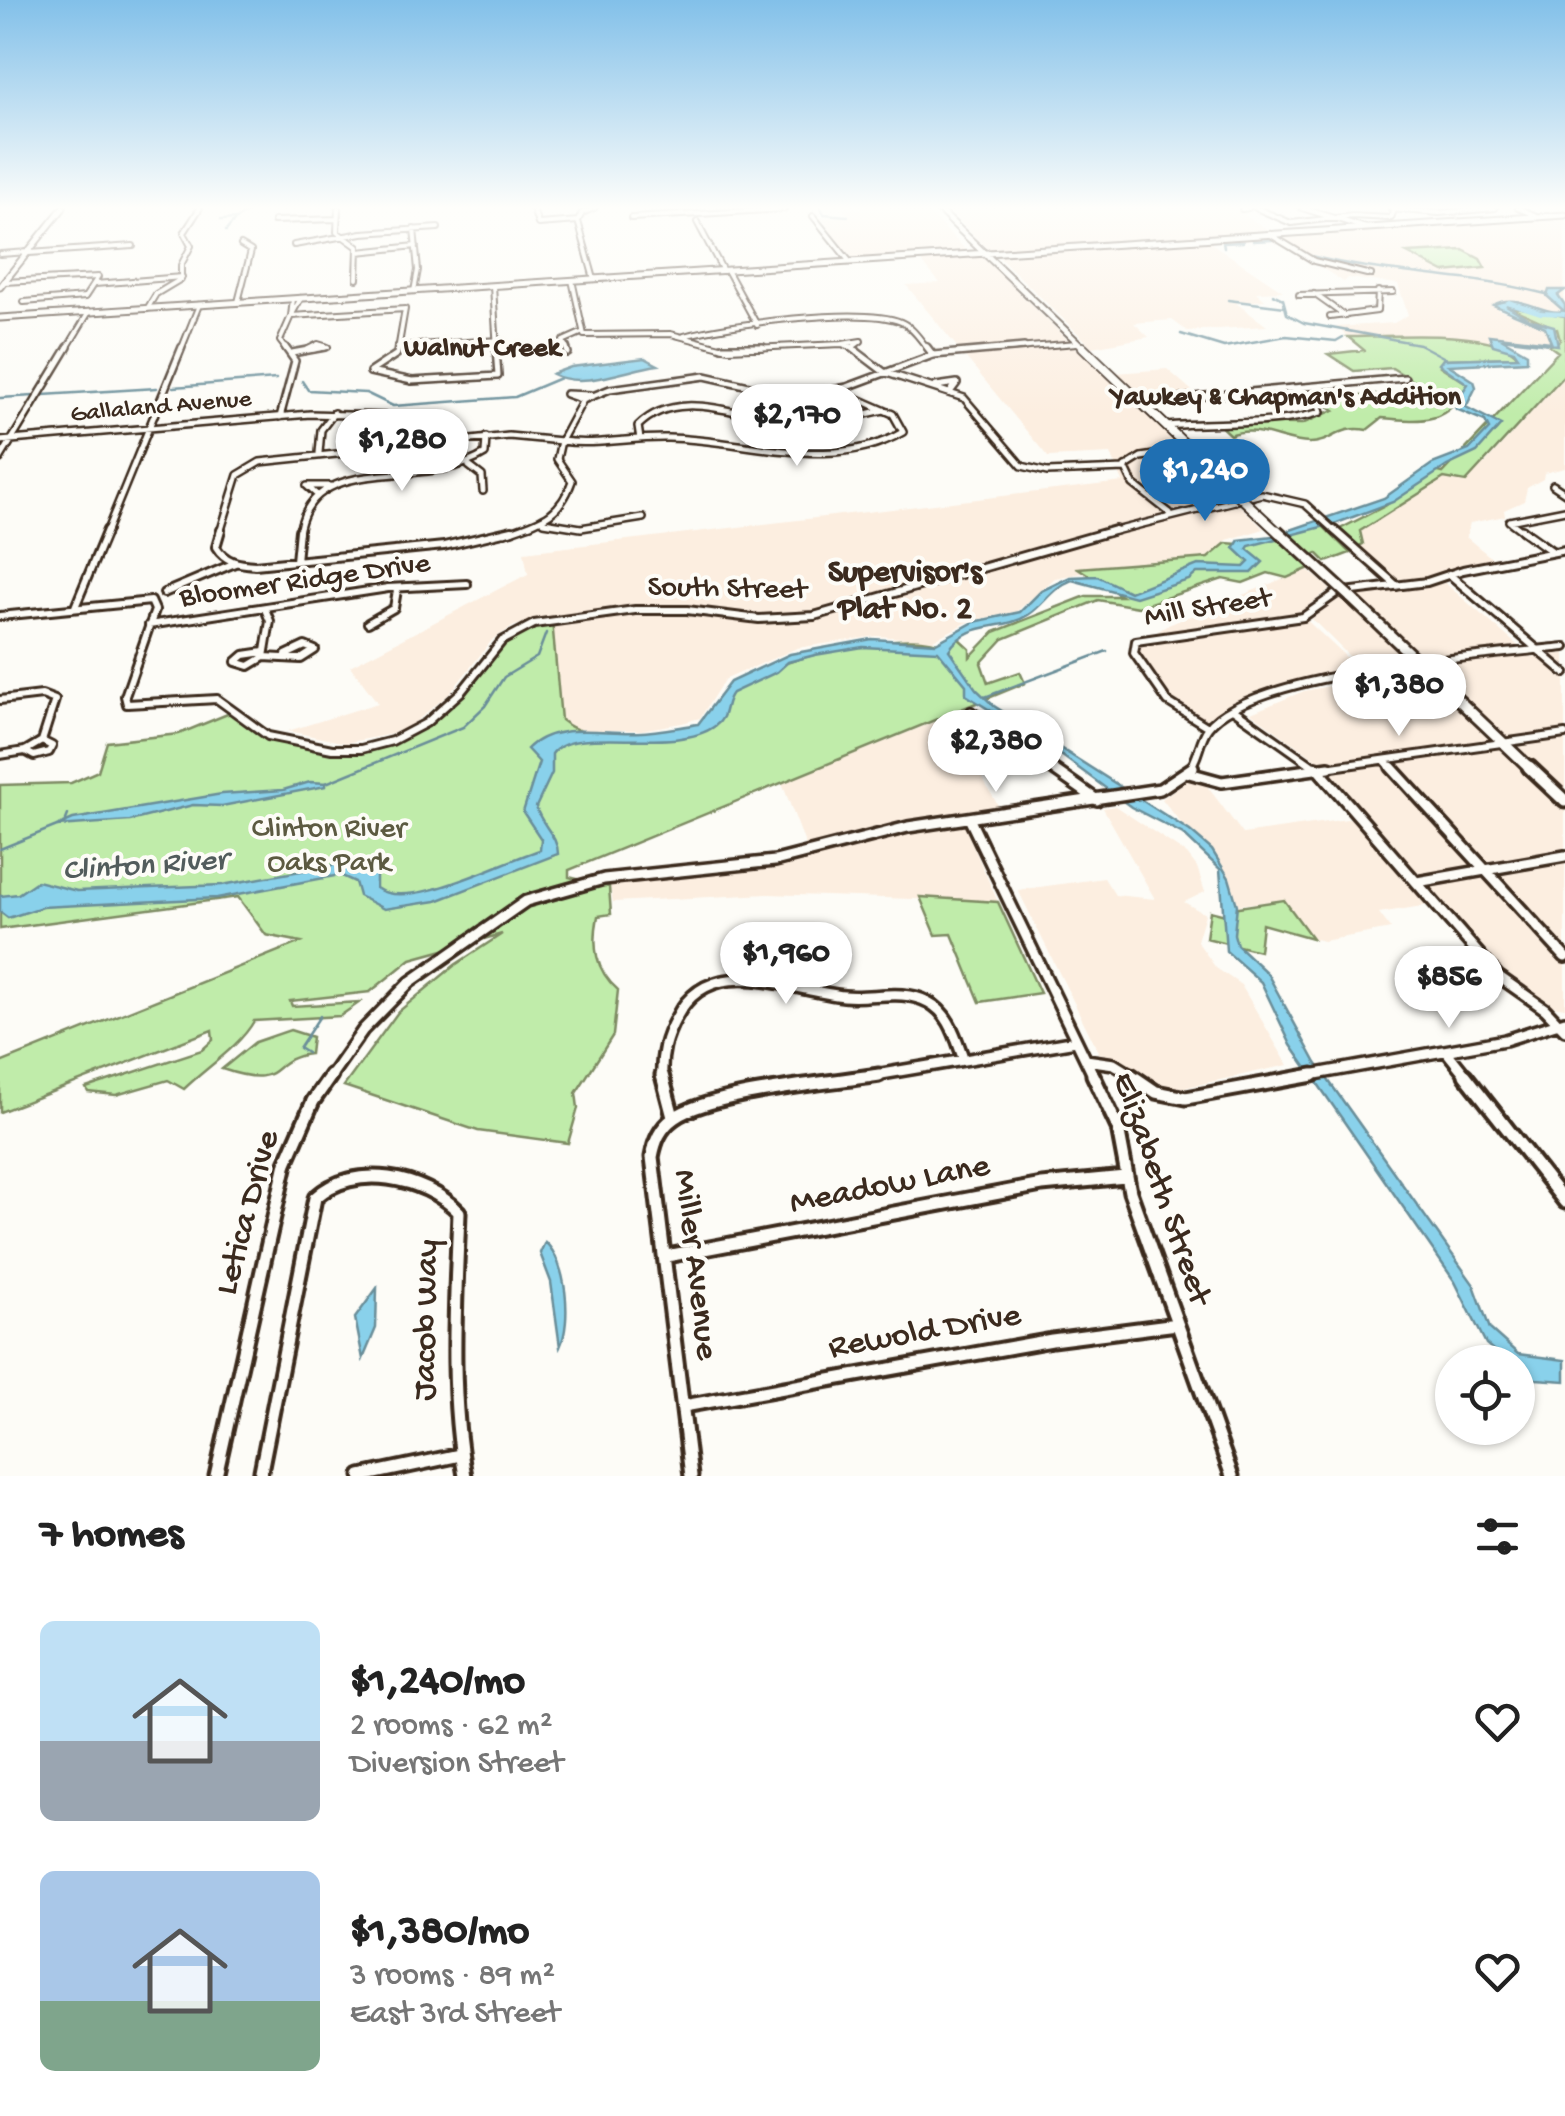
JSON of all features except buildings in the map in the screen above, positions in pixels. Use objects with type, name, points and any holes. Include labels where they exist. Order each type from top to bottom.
[{"type":"main road","points":[[0,318],[625,277]]},
{"type":"main road","points":[[1008,277],[1565,801]]},
{"type":"street","points":[[2,285],[85,277]]},
{"type":"street","points":[[24,302],[85,297],[98,279],[95,277]]},
{"type":"street","points":[[95,284],[182,277]]},
{"type":"street","points":[[147,308],[156,294],[182,277]]},
{"type":"street","points":[[238,302],[245,277]]},
{"type":"street","points":[[414,291],[415,277]]},
{"type":"street","points":[[729,277],[758,325]]},
{"type":"street","points":[[1363,277],[1353,282],[1364,290]]},
{"type":"street","points":[[572,280],[581,333]]},
{"type":"street","points":[[290,316],[406,309],[397,354],[370,372],[412,380],[498,376],[499,340],[492,286]]},
{"type":"street","points":[[1330,317],[1377,311],[1378,291]]},
{"type":"street","points":[[1298,294],[1393,292]]},
{"type":"street","points":[[1314,294],[1346,316]]},
{"type":"street","points":[[280,418],[295,361],[280,341],[290,316],[297,312],[297,298]]},
{"type":"street","points":[[75,607],[199,305]]},
{"type":"street","points":[[0,459],[89,312]]},
{"type":"street","points":[[684,336],[758,325],[895,318],[908,326],[932,356]]},
{"type":"street","points":[[568,352],[563,341],[581,333],[684,336],[728,348],[842,344],[853,347],[884,372],[951,390],[970,402],[1022,466],[1048,472],[1125,470]]},
{"type":"street","points":[[400,346],[499,340]]},
{"type":"street","points":[[583,400],[566,394],[591,395],[697,376],[728,378],[784,393],[838,390],[932,356],[1077,344]]},
{"type":"street","points":[[292,353],[308,349]]},
{"type":"street","points":[[1138,402],[1405,378]]},
{"type":"street","points":[[1164,426],[1222,420],[1289,422],[1316,414],[1320,405],[1294,388]]},
{"type":"street","points":[[235,563],[219,555],[216,547],[238,475],[267,460],[486,437],[561,441],[683,438],[772,452],[868,447],[903,432],[897,417],[838,390]]},
{"type":"street","points":[[164,594],[235,563],[296,561],[498,537],[544,522],[563,508],[574,490],[570,477],[558,463],[561,441],[583,400],[591,395]]},
{"type":"street","points":[[640,438],[638,426],[643,418],[675,406],[800,421],[884,410]]},
{"type":"street","points":[[318,453],[321,430],[334,414]]},
{"type":"street","name":"Gallaland Avenue","points":[[0,440],[334,414],[385,416]]},
{"type":"street","points":[[316,494],[306,486],[469,466],[485,454],[486,437]]},
{"type":"street","points":[[1125,470],[1128,462],[1141,456],[1188,450]]},
{"type":"street","points":[[469,466],[482,476],[483,491]]},
{"type":"street","points":[[1125,470],[1137,488],[1170,514]]},
{"type":"street","points":[[1553,485],[1565,493]]},
{"type":"street","points":[[296,561],[306,503],[330,486]]},
{"type":"street","name":"South Street","points":[[150,625],[124,696],[126,704],[216,699],[268,736],[332,749],[376,746],[407,735],[439,713],[502,640],[534,624],[627,610],[687,610],[759,620],[820,614],[1170,514],[1271,494],[1297,500],[1397,586]]},
{"type":"street","points":[[1553,552],[1509,521],[1565,510]]},
{"type":"street","points":[[544,522],[581,528],[643,518]]},
{"type":"street","points":[[1397,586],[1565,550]]},
{"type":"street","points":[[1449,574],[1565,673]]},
{"type":"street","name":"Bloomer Ridge Drive","points":[[150,625],[397,590],[467,584]]},
{"type":"street","name":"Mill Street","points":[[1208,727],[1168,702],[1134,653],[1136,641],[1305,617],[1338,593],[1397,586]]},
{"type":"street","points":[[368,623],[394,608],[397,590]]},
{"type":"street","points":[[0,616],[148,600],[155,604],[150,625]]},
{"type":"street","points":[[265,609],[270,622],[264,654],[286,654]]},
{"type":"street","points":[[1565,647],[1312,682],[1234,710],[1208,727],[1189,772],[1222,782],[1565,734]]},
{"type":"street","points":[[0,700],[53,696],[42,741],[52,746],[49,752],[34,756],[25,751],[0,755]]},
{"type":"street","points":[[1234,710],[1320,770],[1498,976],[1563,1024]]},
{"type":"street","points":[[971,711],[1096,800]]},
{"type":"street","points":[[1385,761],[1565,957]]},
{"type":"street","name":"Letica Drive","points":[[216,1476],[286,1163],[334,1068],[390,1001],[480,930],[537,896],[604,879],[776,861],[884,832],[1160,789],[1189,772]]},
{"type":"street","name":"Elizabeth Street","points":[[970,818],[1118,1128],[1125,1177],[1232,1476]]},
{"type":"street","points":[[1417,882],[1565,856]]},
{"type":"street","points":[[964,1060],[944,1015],[914,996],[848,997],[741,979],[713,980],[684,998],[662,1051],[672,1118],[704,1105],[1076,1041]]},
{"type":"street","points":[[1086,1060],[1114,1062],[1153,1094],[1172,1098],[1447,1052],[1563,1024]]},
{"type":"street","points":[[1447,1052],[1565,1202]]},
{"type":"street","name":"Miller Avenue","points":[[672,1118],[653,1148],[691,1476]]},
{"type":"street","name":"Jacob Way","points":[[260,1476],[315,1198],[333,1184],[368,1176],[440,1192],[459,1212],[454,1352],[464,1476]]},
{"type":"street","name":"Meadow Lane","points":[[667,1256],[1042,1185],[1125,1177]]},
{"type":"street","name":"Rewold Drive","points":[[684,1406],[1052,1340],[1178,1324]]},
{"type":"street","points":[[361,1476],[460,1455]]},
{"type":"shaded area","points":[[935,277],[1003,277],[1264,529],[1227,540],[1209,558],[1079,567],[1082,573],[1055,578],[1016,612],[970,621],[933,640],[876,636],[797,648],[724,680],[700,718],[682,723],[641,730],[572,730],[560,720],[552,616],[514,626],[493,639],[450,693],[413,724],[392,734],[346,743],[288,731],[378,703],[350,666],[528,574],[524,552],[1123,482],[1111,454],[1048,457],[906,285],[940,283]]},
{"type":"shaded area","points":[[1020,277],[1262,277],[1283,291],[1256,292],[1265,300],[1236,303],[1267,326],[1187,331],[1172,320],[1134,323],[1149,337],[1092,347]]},
{"type":"shaded area","points":[[1336,277],[1564,277],[1564,311],[1550,313],[1515,300],[1499,301],[1497,309],[1545,327],[1551,340],[1548,342],[1491,335],[1488,336],[1492,343],[1473,338],[1348,337],[1336,327],[1394,323],[1408,315],[1398,284],[1348,278],[1344,282]]},
{"type":"shaded area","points":[[1167,369],[1197,395],[1144,400],[1116,373]]},
{"type":"shaded area","points":[[1565,375],[1565,468],[1544,473],[1543,479],[1527,488],[1524,501],[1504,510],[1505,516],[1470,523],[1466,537],[1493,559],[1401,583],[1359,546],[1363,543],[1358,532],[1446,477],[1484,465]]},
{"type":"shaded area","points":[[1307,569],[1330,589],[1299,613],[1363,673],[1349,671],[1276,688],[1207,720],[1192,716],[1172,701],[1135,646],[1168,625]]},
{"type":"shaded area","points":[[1445,583],[1531,657],[1565,653],[1565,1008],[1552,1006],[1504,971],[1318,761],[1251,713],[1304,691],[1371,678],[1312,619],[1337,595]]},
{"type":"shaded area","points":[[964,710],[1033,758],[978,771],[999,807],[866,831],[807,849],[782,783]]},
{"type":"shaded area","points":[[1190,778],[1207,786],[1243,834],[1354,818],[1429,905],[1379,913],[1391,929],[1323,941],[1312,938],[1284,900],[1237,905],[1229,878],[1212,850],[1184,827],[1162,799]]},
{"type":"shaded area","points":[[1115,806],[1187,854],[1197,867],[1205,892],[1184,902],[1205,914],[1197,941],[1216,968],[1241,985],[1288,1065],[1170,1091],[1145,1081],[1124,1061],[1099,1053],[1018,890],[1104,878],[1115,895],[1155,899],[1103,808]]},
{"type":"shaded area","points":[[963,823],[998,902],[768,894],[613,902],[609,883],[785,864],[890,834]]},
{"type":"green space","points":[[1505,305],[1565,316],[1565,374],[1466,482],[1444,478],[1360,531],[1363,544],[1359,546],[1340,529],[1385,506],[1435,471],[1443,473],[1558,352],[1550,346],[1560,340],[1557,329]]},
{"type":"green space","points":[[1348,337],[1464,337],[1488,341],[1518,357],[1443,359],[1440,366],[1468,384],[1452,407],[1434,418],[1382,418],[1367,430],[1350,430],[1309,443],[1260,432],[1230,435],[1217,423],[1302,424],[1334,410],[1318,399],[1430,391],[1392,368],[1354,371],[1328,354],[1364,350]]},
{"type":"green space","name":"Clinton River Oaks Park","points":[[1319,522],[1350,553],[1326,562],[1317,553],[1306,558],[1314,566],[1287,578],[1268,573],[1243,583],[1223,579],[1138,607],[1098,600],[1003,639],[981,663],[988,683],[1020,672],[1025,683],[569,870],[569,877],[609,887],[611,914],[598,916],[595,937],[600,966],[618,990],[613,1035],[576,1093],[578,1108],[568,1143],[478,1131],[344,1086],[398,1012],[455,965],[502,934],[411,959],[370,992],[290,1001],[292,1006],[360,1002],[340,1016],[254,1021],[232,1048],[184,1089],[168,1080],[116,1095],[88,1092],[86,1088],[202,1050],[213,1040],[212,1030],[0,1112],[0,1063],[301,942],[266,935],[238,897],[0,929],[0,785],[71,783],[98,771],[107,742],[179,734],[230,713],[254,727],[308,744],[364,746],[391,739],[417,728],[440,711],[502,641],[552,620],[561,720],[575,729],[610,736],[668,731],[703,723],[725,692],[742,681],[796,660],[861,644],[891,640],[937,643],[956,636],[970,649],[970,657],[994,632],[1086,596],[1121,596],[1078,568],[1208,558],[1226,543],[1251,545]]},
{"type":"green space","points":[[920,897],[998,902],[1040,993],[980,1002],[952,934],[936,935]]},
{"type":"green space","points":[[1284,900],[1312,938],[1262,924],[1259,951],[1206,938],[1210,911],[1233,917],[1232,908]]},
{"type":"green space","points":[[290,1030],[312,1037],[310,1054],[257,1077],[222,1069],[255,1042]]},
{"type":"water","points":[[1549,290],[1565,290],[1558,295],[1565,305],[1565,316],[1506,305],[1529,319],[1554,326],[1558,345],[1501,338],[1527,353],[1527,361],[1449,365],[1474,381],[1476,387],[1466,407],[1501,425],[1477,452],[1447,466],[1393,502],[1337,523],[1249,546],[1247,549],[1263,562],[1252,573],[1197,573],[1189,580],[1135,597],[1072,580],[1028,615],[966,634],[949,650],[976,689],[994,706],[1190,831],[1212,850],[1229,878],[1237,905],[1237,945],[1267,973],[1316,1063],[1474,1285],[1490,1329],[1508,1345],[1486,1344],[1455,1282],[1291,1045],[1261,982],[1226,951],[1220,869],[1183,834],[1131,807],[1061,755],[966,695],[966,685],[938,651],[863,647],[815,655],[788,662],[777,672],[732,693],[719,722],[697,735],[676,739],[602,739],[563,745],[552,754],[552,773],[536,807],[558,854],[436,901],[384,909],[359,896],[355,882],[340,875],[217,898],[42,907],[8,918],[0,912],[0,896],[18,894],[37,881],[77,891],[222,885],[362,860],[376,865],[376,888],[391,894],[410,894],[456,882],[540,850],[541,839],[523,812],[539,762],[527,749],[539,740],[566,732],[649,731],[698,724],[730,682],[790,654],[872,639],[936,643],[974,622],[1020,612],[1041,591],[1070,577],[1097,576],[1130,592],[1198,565],[1244,567],[1249,562],[1234,548],[1239,540],[1273,536],[1384,498],[1432,464],[1469,450],[1489,429],[1485,421],[1456,409],[1454,404],[1468,384],[1439,364],[1443,359],[1518,357],[1514,351],[1493,345],[1489,335],[1551,342],[1545,327],[1493,305],[1512,301],[1564,311],[1547,296]]},
{"type":"water","points":[[645,358],[658,365],[591,379],[552,374],[571,367]]},
{"type":"water","points":[[310,782],[326,786],[222,806],[193,805],[130,821],[57,826],[73,819],[222,794],[283,790]]},
{"type":"water","points":[[545,1242],[563,1277],[566,1323],[560,1347],[551,1282],[540,1253]]},
{"type":"water","points":[[377,1288],[376,1328],[363,1359],[355,1318]]},
{"type":"water","points":[[1535,1356],[1565,1360],[1565,1381],[1536,1379]]},
{"type":"waterway","points":[[1445,277],[1546,294]]},
{"type":"waterway","points":[[1273,294],[1283,299],[1287,314],[1304,323],[1419,344],[1447,359]]},
{"type":"waterway","points":[[1228,300],[1285,307]]},
{"type":"waterway","name":"Clinton River","points":[[1509,302],[1540,313],[1565,314]]},
{"type":"waterway","points":[[1181,334],[1224,347],[1286,336],[1336,341],[1343,337]]},
{"type":"waterway","points":[[302,381],[308,390],[366,393],[393,406],[515,397],[560,378]]},
{"type":"waterway","points":[[174,387],[276,379]]},
{"type":"waterway","points":[[43,395],[157,388]]},
{"type":"waterway","points":[[0,398],[34,396]]},
{"type":"waterway","points":[[326,783],[463,727],[485,706],[504,677],[537,657],[546,633]]},
{"type":"waterway","points":[[985,697],[1107,651]]},
{"type":"waterway","points":[[66,820],[68,815]]},
{"type":"waterway","points":[[0,849],[57,826]]},
{"type":"waterway","points":[[307,1053],[299,1048],[320,1016]]},
{"type":"district","name":"Walnut Creek","points":[[482,349]]},
{"type":"district","name":"Yawkey & Chapman's Addition","points":[[1286,398]]},
{"type":"district","name":"Supervisor's Plat No. 2","points":[[905,592]]}]
